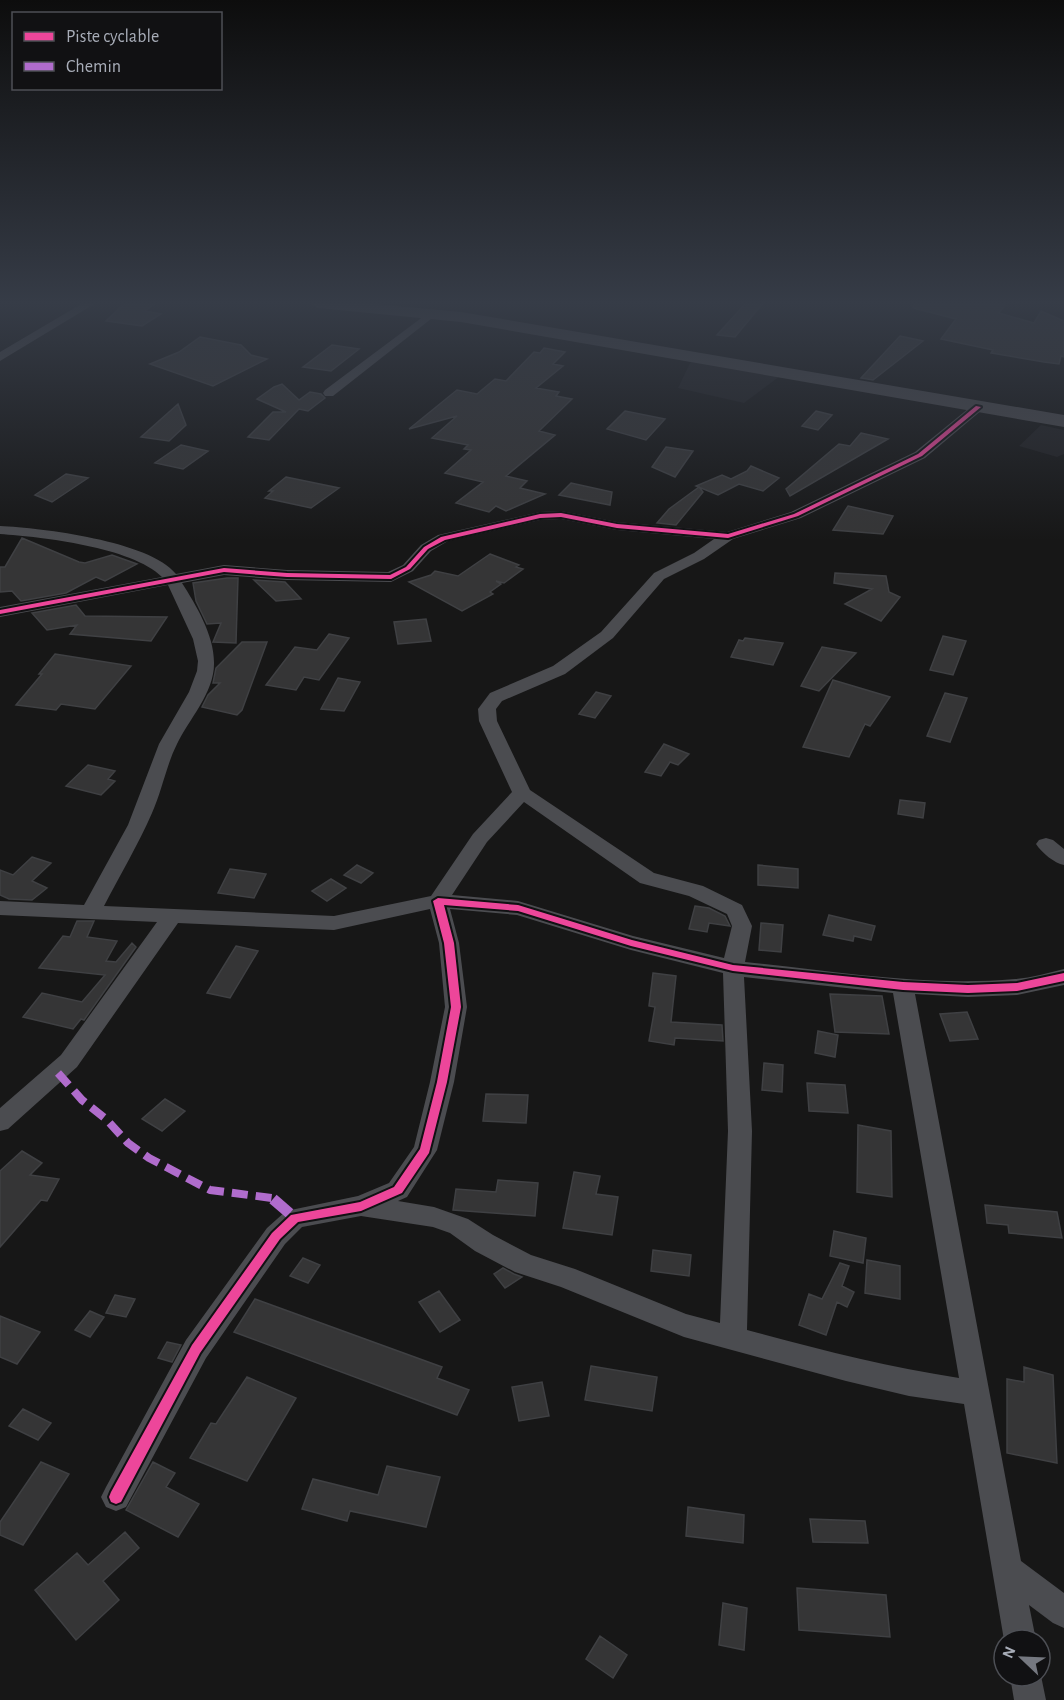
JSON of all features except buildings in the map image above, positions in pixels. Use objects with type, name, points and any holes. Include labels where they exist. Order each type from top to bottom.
[{"type":"street","points":[[329,393],[343,382]]},
{"type":"street","points":[[838,382],[1064,421]]},
{"type":"street","points":[[733,1338],[740,1131],[733,968],[742,926],[735,910],[696,891],[647,878],[522,793],[488,721],[487,709],[496,697],[559,670],[607,635],[659,576],[699,556],[728,536],[795,516],[920,455],[978,407]]},
{"type":"street","points":[[0,612],[224,570],[391,577],[408,568],[426,548],[443,538],[540,516],[561,515],[617,526],[728,536]]},
{"type":"street","points":[[0,530],[66,539],[133,554],[160,566],[174,580],[199,631],[206,663],[196,694],[168,744],[143,813],[90,912]]},
{"type":"street","points":[[116,1497],[196,1349],[276,1236],[295,1218],[361,1206],[398,1190],[425,1150],[442,1082],[456,1007],[449,943],[438,901],[480,838],[522,793]]},
{"type":"street","points":[[1046,844],[1064,859]]},
{"type":"street","points":[[0,908],[334,923],[438,901],[518,908],[631,943],[733,968],[903,986],[968,989],[1017,987],[1064,977]]},
{"type":"street","points":[[0,1122],[69,1061],[173,915]]},
{"type":"street","points":[[903,986],[1018,1628]]},
{"type":"street","points":[[361,1206],[434,1217],[450,1223],[524,1264],[566,1277],[684,1325],[909,1383],[976,1392]]},
{"type":"street","points":[[1007,1569],[1064,1612]]},
{"type":"shaded area","points":[[681,382],[772,382],[744,403],[678,388]]},
{"type":"shaded area","points":[[1041,425],[1064,430],[1064,454],[1057,457],[1019,446]]},
{"type":"marked path","points":[[58,1073],[82,1100],[106,1119],[128,1143],[149,1158],[210,1190],[272,1198],[295,1218]]},
{"type":"cycle path","points":[[0,612],[224,570],[287,575],[391,577],[408,568],[426,548],[443,538],[540,516],[561,515],[617,526],[728,536],[796,515],[920,455],[978,407]]},
{"type":"cycle path","points":[[116,1497],[196,1349],[276,1236],[295,1218],[361,1206],[398,1190],[425,1150],[442,1082],[456,1007],[449,943],[438,901],[518,908],[631,943],[733,968],[903,986],[968,989],[1017,987],[1064,977]]}]
